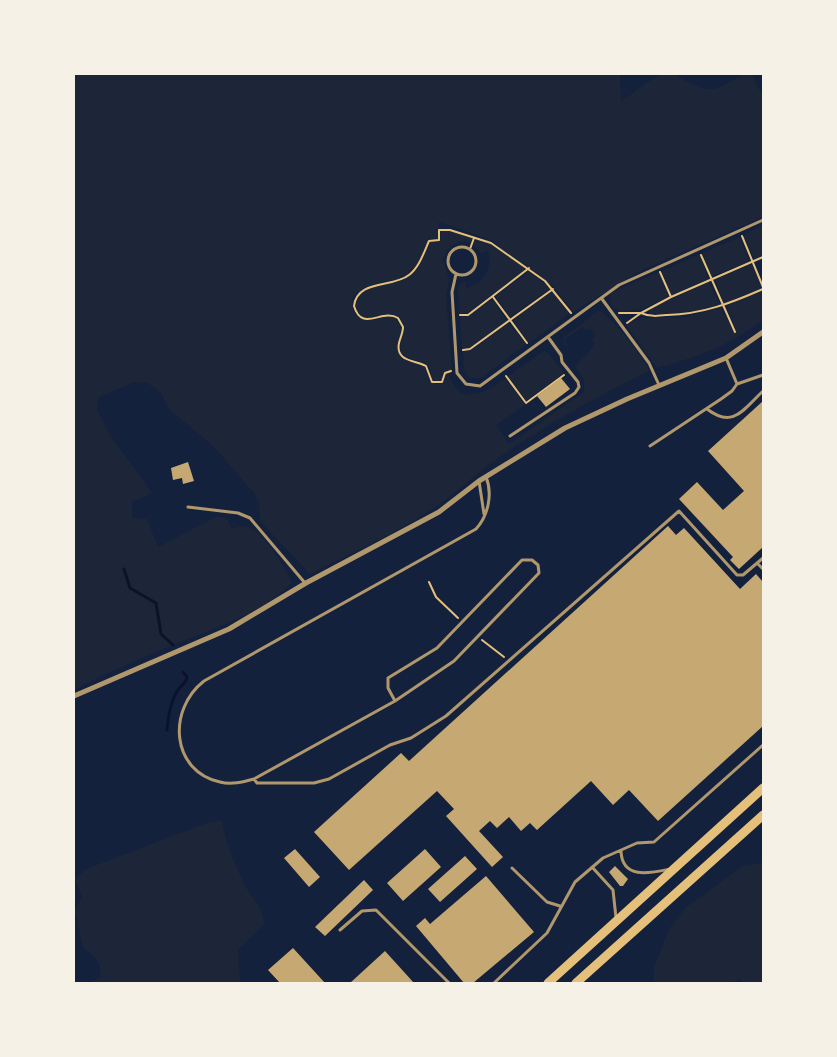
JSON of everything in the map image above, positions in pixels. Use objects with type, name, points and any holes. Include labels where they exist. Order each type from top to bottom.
[{"type":"main road","points":[[548,983],[763,788]]},
{"type":"main road","points":[[576,983],[763,815]]},
{"type":"street","points":[[74,696],[229,629],[306,583],[439,512],[479,481],[565,428],[659,385],[726,358],[763,332]]},
{"type":"lane","points":[[456,274],[452,292],[455,350],[459,377],[466,384],[480,386],[602,299],[607,292],[763,220]]},
{"type":"lane","points":[[459,247],[470,249],[476,258],[475,267],[465,275],[456,274],[448,264],[449,256],[459,247]]},
{"type":"lane","points":[[602,299],[650,363],[659,385]]},
{"type":"lane","points":[[510,436],[575,393],[579,387],[578,382],[562,362],[561,355],[548,337]]},
{"type":"lane","points":[[726,358],[737,384]]},
{"type":"lane","points":[[650,446],[707,409],[732,391],[737,384],[763,376]]},
{"type":"lane","points":[[707,409],[718,418],[728,418],[741,412],[763,391]]},
{"type":"lane","points":[[395,701],[388,688],[388,678],[437,648],[522,560],[532,560],[538,566],[539,573],[461,656],[443,671],[395,701],[254,779],[241,782],[220,782],[202,773],[192,764],[183,750],[179,727],[183,706],[189,696],[204,681],[476,529],[483,522],[488,502],[488,483],[486,477]]},
{"type":"lane","points":[[479,481],[485,514]]},
{"type":"lane","points":[[188,507],[238,513],[250,518],[306,583]]},
{"type":"lane","points":[[254,779],[257,783],[275,784],[314,783],[329,779],[390,745],[411,738],[446,716],[679,511],[737,575],[743,575],[763,558]]},
{"type":"lane","points":[[758,563],[763,569]]},
{"type":"lane","points":[[494,983],[546,933],[575,882],[603,858],[637,844],[654,842],[763,745]]},
{"type":"lane","points":[[621,851],[625,863],[634,872],[645,874],[674,869]]},
{"type":"lane","points":[[592,867],[613,890],[616,921]]},
{"type":"lane","points":[[512,868],[547,902],[560,906]]},
{"type":"lane","points":[[340,930],[362,911],[376,910],[448,983]]},
{"type":"path","points":[[450,372],[445,373],[442,382],[432,382],[426,366],[407,360],[401,354],[398,345],[403,328],[398,318],[389,314],[372,320],[365,319],[356,312],[354,303],[356,297],[367,288],[396,282],[411,274],[429,241],[439,240],[439,230],[450,230],[491,244],[528,268],[553,288],[571,313]]},
{"type":"path","points":[[616,312],[641,313],[648,316],[685,315],[723,306],[763,288],[739,230]]},
{"type":"path","points":[[470,249],[474,238]]},
{"type":"path","points":[[698,249],[734,332]]},
{"type":"path","points":[[623,325],[671,297],[763,257]]},
{"type":"path","points":[[658,267],[671,297]]},
{"type":"path","points":[[453,316],[468,315],[528,268]]},
{"type":"path","points":[[455,350],[470,349],[553,288]]},
{"type":"path","points":[[493,297],[528,345]]},
{"type":"path","points":[[506,376],[526,402],[565,374]]},
{"type":"shaded area","points":[[671,73],[693,85],[712,89],[741,76],[751,74],[763,96],[763,217],[640,271],[573,312],[553,286],[529,267],[501,249],[494,241],[439,222],[438,238],[428,240],[412,271],[403,277],[364,288],[353,299],[353,310],[359,318],[366,320],[386,317],[395,318],[402,329],[397,343],[398,352],[408,362],[424,365],[429,380],[434,384],[443,384],[447,374],[449,374],[453,385],[459,392],[466,395],[482,392],[506,378],[525,405],[496,425],[509,444],[584,392],[584,380],[575,366],[590,351],[594,344],[592,339],[596,336],[591,329],[587,330],[582,327],[564,340],[568,346],[564,345],[563,338],[598,311],[603,313],[626,337],[649,371],[587,403],[527,439],[488,465],[441,503],[410,523],[310,574],[260,521],[259,502],[254,493],[214,447],[169,409],[161,393],[148,383],[134,382],[98,398],[97,410],[110,435],[152,493],[132,502],[132,518],[147,519],[158,547],[218,516],[228,520],[232,529],[243,526],[257,532],[278,558],[292,582],[268,603],[237,619],[137,660],[74,690],[74,74],[620,74],[621,102],[648,82],[664,74]]},
{"type":"shaded area","points":[[763,224],[763,255],[755,259],[743,236]]},
{"type":"shaded area","points":[[440,231],[451,231],[473,239],[471,243],[464,241],[454,244],[447,250],[443,259],[449,280],[446,295],[452,370],[445,372],[444,378],[437,382],[432,379],[427,364],[408,357],[401,352],[400,347],[404,327],[400,318],[388,314],[364,316],[355,307],[357,298],[370,288],[398,282],[413,274],[421,263],[430,242],[441,240]]},
{"type":"shaded area","points":[[740,237],[749,262],[712,276],[702,253]]},
{"type":"shaded area","points":[[475,239],[490,244],[526,268],[468,313],[460,314],[458,291],[461,283],[465,281],[466,288],[472,286],[486,275],[488,270],[488,251],[481,253],[473,244]]},
{"type":"shaded area","points":[[700,254],[708,279],[674,295],[671,294],[662,271]]},
{"type":"shaded area","points":[[752,264],[762,288],[724,304],[715,279]]},
{"type":"shaded area","points":[[528,272],[535,275],[550,289],[509,317],[496,296]]},
{"type":"shaded area","points":[[659,272],[668,294],[667,297],[642,309],[620,312],[617,308],[614,309],[610,302],[612,292]]},
{"type":"shaded area","points":[[709,282],[720,305],[684,313],[651,314],[649,312],[652,308]]},
{"type":"shaded area","points":[[763,290],[763,320],[713,350],[657,368],[626,325],[641,318],[685,317],[721,308],[734,332],[736,331],[727,306]]},
{"type":"shaded area","points":[[552,291],[570,313],[529,343],[513,319]]},
{"type":"shaded area","points":[[491,300],[494,301],[507,321],[470,348],[462,349],[460,317],[469,316]]},
{"type":"shaded area","points":[[508,323],[526,344],[481,378],[469,378],[464,370],[463,351],[470,351]]},
{"type":"shaded area","points":[[544,351],[549,354],[564,373],[526,401],[508,376]]},
{"type":"shaded area","points":[[222,820],[233,860],[247,889],[259,906],[265,924],[238,950],[240,983],[81,983],[92,982],[101,977],[101,972],[96,960],[83,948],[75,910],[82,897],[75,879],[86,869],[207,823]]},
{"type":"shaded area","points":[[763,863],[763,983],[742,983],[741,979],[730,983],[654,983],[654,968],[669,929],[685,908],[743,866]]},
{"type":"building","points":[[561,378],[570,389],[546,407],[537,396]]},
{"type":"building","points":[[763,401],[763,547],[739,569],[730,560],[733,557],[679,499],[697,482],[723,510],[744,491],[708,451]]},
{"type":"building","points":[[188,462],[194,481],[183,484],[182,478],[173,480],[171,468]]},
{"type":"building","points":[[668,526],[676,535],[684,528],[740,589],[756,574],[763,582],[763,726],[658,821],[629,790],[613,805],[591,781],[537,830],[530,823],[521,831],[509,817],[497,828],[490,821],[479,831],[503,857],[492,867],[446,816],[454,809],[437,791],[349,870],[314,832],[401,753],[409,761]]},
{"type":"building","points":[[295,849],[320,877],[309,887],[284,858]]},
{"type":"building","points":[[425,849],[441,867],[403,901],[387,883]]},
{"type":"building","points":[[465,856],[477,869],[440,902],[428,889]]},
{"type":"building","points":[[615,866],[628,879],[623,886],[620,886],[609,872]]},
{"type":"building","points":[[486,876],[534,932],[473,983],[464,983],[416,926],[425,918],[430,924]]},
{"type":"building","points":[[364,880],[373,890],[325,936],[315,927]]},
{"type":"building","points":[[293,948],[325,983],[280,983],[268,970]]},
{"type":"building","points":[[385,951],[414,983],[350,983]]},
{"type":"waterway","points":[[124,569],[130,588],[156,603],[161,634],[173,645]]},
{"type":"waterway","points":[[167,730],[173,699],[185,683],[187,677],[183,672]]}]
